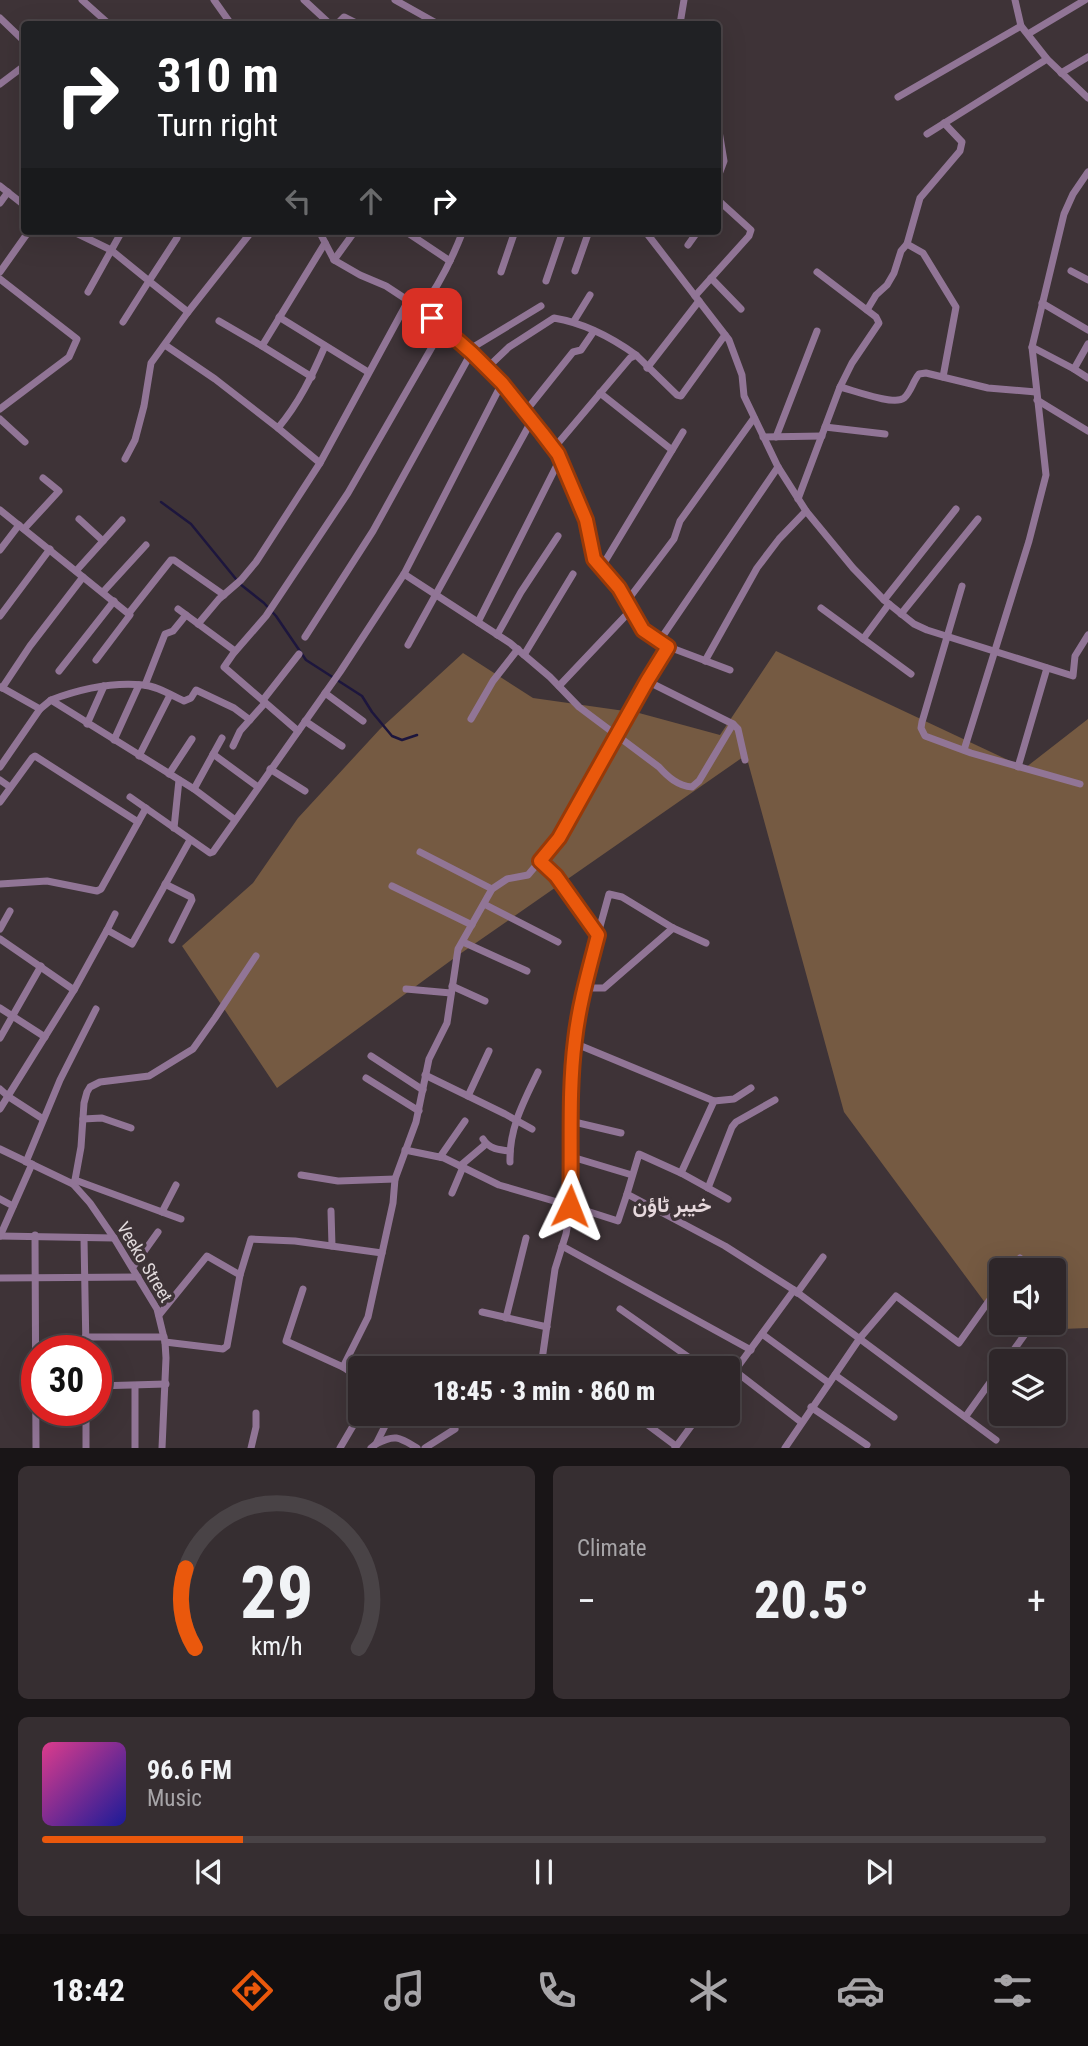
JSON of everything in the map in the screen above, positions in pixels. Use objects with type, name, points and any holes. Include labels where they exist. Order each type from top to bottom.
[{"type":"street","points":[[82,0],[106,21]]},
{"type":"street","points":[[214,0],[229,21]]},
{"type":"street","points":[[304,0],[327,21]]},
{"type":"street","points":[[395,0],[433,21]]},
{"type":"street","points":[[680,21],[684,0]]},
{"type":"street","points":[[1015,0],[1021,26],[1046,59],[1088,98]]},
{"type":"street","points":[[1028,34],[1085,0]]},
{"type":"street","points":[[0,18],[21,38]]},
{"type":"street","points":[[898,97],[1021,26]]},
{"type":"street","points":[[1061,73],[1088,57]]},
{"type":"street","points":[[927,134],[1046,59]]},
{"type":"street","points":[[0,84],[21,70]]},
{"type":"street","points":[[867,310],[894,273],[901,251],[907,244],[920,198],[960,151],[962,142],[944,123]]},
{"type":"street","points":[[721,146],[724,161],[721,169]]},
{"type":"street","points":[[964,750],[1029,541],[1046,475],[1032,347],[1064,214],[1073,194],[1088,172]]},
{"type":"street","points":[[0,186],[21,203]]},
{"type":"street","points":[[0,203],[8,192]]},
{"type":"street","points":[[648,368],[711,278],[749,236],[751,230],[721,205]]},
{"type":"street","points":[[0,272],[26,235]]},
{"type":"street","points":[[80,235],[111,250],[188,312]]},
{"type":"street","points":[[88,292],[120,235]]},
{"type":"street","points":[[125,459],[135,440],[151,363],[249,235]]},
{"type":"street","points":[[322,235],[334,260],[386,286],[421,309],[502,383],[554,448],[586,520],[594,559],[619,588],[643,630],[668,647],[730,670]]},
{"type":"street","points":[[334,260],[352,235]]},
{"type":"street","points":[[411,235],[450,261]]},
{"type":"street","points":[[421,309],[450,261],[461,235]]},
{"type":"street","points":[[500,272],[514,235]]},
{"type":"street","points":[[546,281],[562,235]]},
{"type":"street","points":[[575,271],[588,235]]},
{"type":"street","points":[[648,235],[729,341],[742,375],[744,396],[778,467],[798,499],[853,568],[886,602],[927,630],[1073,676],[1075,656],[1088,635]]},
{"type":"street","points":[[688,244],[695,235]]},
{"type":"street","points":[[123,322],[177,238]]},
{"type":"street","points":[[262,346],[325,243]]},
{"type":"street","points":[[907,244],[923,253],[956,307],[943,377]]},
{"type":"street","points":[[1071,271],[1088,281]]},
{"type":"street","points":[[798,499],[840,387],[852,363],[879,323],[876,317],[817,272]]},
{"type":"street","points":[[711,278],[741,309]]},
{"type":"street","points":[[0,279],[77,339],[69,357],[0,409]]},
{"type":"street","points":[[574,321],[590,295]]},
{"type":"street","points":[[198,624],[256,562],[320,463],[408,301]]},
{"type":"street","points":[[1042,303],[1088,330]]},
{"type":"street","points":[[305,637],[373,531],[475,346],[541,306]]},
{"type":"street","points":[[279,317],[369,372]]},
{"type":"street","points":[[487,368],[509,348],[554,318],[574,321],[616,341],[636,355],[681,396],[725,335]]},
{"type":"street","points":[[219,321],[312,377]]},
{"type":"street","points":[[298,731],[224,667],[272,607],[348,493],[443,328]]},
{"type":"street","points":[[525,412],[573,352],[581,350],[594,331]]},
{"type":"street","points":[[776,437],[817,331]]},
{"type":"street","points":[[1074,369],[1088,344]]},
{"type":"street","points":[[165,345],[215,379],[320,463]]},
{"type":"street","points":[[278,428],[292,411],[312,377],[324,346]]},
{"type":"street","points":[[1032,347],[1088,378]]},
{"type":"street","points":[[554,448],[630,358],[636,355]]},
{"type":"street","points":[[840,387],[899,401],[906,396],[919,374],[926,373],[1036,396],[1088,431]]},
{"type":"street","points":[[131,797],[190,840],[210,853],[213,852],[340,672],[404,574],[502,383]]},
{"type":"street","points":[[600,393],[672,450]]},
{"type":"street","points":[[627,601],[674,539],[680,521],[754,418]]},
{"type":"street","points":[[0,419],[25,442]]},
{"type":"street","points":[[408,645],[531,419]]},
{"type":"street","points":[[825,427],[885,434]]},
{"type":"street","points":[[601,568],[683,432]]},
{"type":"street","points":[[764,437],[822,436]]},
{"type":"street","points":[[478,622],[560,459]]},
{"type":"street","points":[[660,640],[778,467]]},
{"type":"street","points":[[0,550],[59,491],[43,478]]},
{"type":"street","points":[[863,639],[886,602],[956,509]]},
{"type":"street","points":[[0,510],[129,613]]},
{"type":"street","points":[[705,661],[757,568],[779,539],[806,511]]},
{"type":"street","points":[[79,519],[103,541]]},
{"type":"street","points":[[901,614],[978,519]]},
{"type":"street","points":[[76,571],[122,520]]},
{"type":"street","points":[[497,635],[558,536]]},
{"type":"street","points":[[103,592],[146,545]]},
{"type":"street","points":[[0,616],[50,550]]},
{"type":"street","points":[[96,660],[129,613],[172,560],[224,595]]},
{"type":"street","points":[[404,574],[521,652],[579,706],[667,776],[687,787],[692,787],[699,781],[733,724]]},
{"type":"street","points":[[471,719],[493,681],[521,652],[573,574]]},
{"type":"street","points":[[40,709],[1,687],[83,577]]},
{"type":"street","points":[[962,586],[921,728],[925,736],[1080,784]]},
{"type":"street","points":[[59,671],[114,601]]},
{"type":"street","points":[[821,608],[911,674]]},
{"type":"street","points":[[178,609],[235,651]]},
{"type":"street","points":[[559,685],[632,609]]},
{"type":"street","points":[[114,740],[165,634],[173,631],[186,615]]},
{"type":"street","points":[[343,1367],[368,1317],[393,1203],[395,1179],[419,1111],[429,1059],[447,1023],[458,949],[492,889],[507,879],[528,875],[559,838],[668,647]]},
{"type":"street","points":[[233,746],[240,731],[299,654]]},
{"type":"street","points":[[1018,766],[1046,668]]},
{"type":"street","points":[[647,681],[733,724],[738,729],[745,760]]},
{"type":"street","points":[[0,767],[40,709],[51,700],[87,688],[142,685],[184,701],[191,698],[195,690],[234,708],[250,720]]},
{"type":"street","points":[[87,724],[104,686]]},
{"type":"street","points":[[325,693],[363,720]]},
{"type":"street","points":[[139,755],[170,695]]},
{"type":"street","points":[[51,700],[194,789],[234,819]]},
{"type":"street","points":[[305,721],[342,746]]},
{"type":"street","points":[[194,789],[222,738]]},
{"type":"street","points":[[169,774],[192,739]]},
{"type":"street","points":[[213,754],[258,786]]},
{"type":"street","points":[[0,802],[35,756],[138,822]]},
{"type":"street","points":[[270,769],[305,791]]},
{"type":"street","points":[[0,780],[10,787]]},
{"type":"street","points":[[174,828],[179,780]]},
{"type":"street","points":[[0,884],[47,881],[97,891],[101,889],[146,808]]},
{"type":"street","points":[[107,930],[132,944],[190,840]]},
{"type":"street","points":[[420,852],[492,889]]},
{"type":"street","points":[[540,861],[556,876],[598,935]]},
{"type":"street","points":[[165,884],[192,900],[173,940]]},
{"type":"street","points":[[392,886],[472,925]]},
{"type":"street","points":[[543,1356],[555,1269],[570,1206],[574,1043],[584,988],[609,894],[706,943]]},
{"type":"street","points":[[484,904],[558,942]]},
{"type":"street","points":[[0,929],[10,911]]},
{"type":"street","points":[[0,1109],[74,990],[115,914]]},
{"type":"street","points":[[584,988],[604,988],[673,928]]},
{"type":"street","points":[[0,939],[74,990]]},
{"type":"street","points":[[463,942],[527,971]]},
{"type":"street","points":[[181,1219],[74,1182],[87,1092],[96,1083],[149,1076],[193,1048],[256,956]]},
{"type":"street","points":[[0,1038],[41,966]]},
{"type":"street","points":[[406,989],[452,990],[485,1001]]},
{"type":"street","points":[[0,1007],[45,1037]]},
{"type":"street","points":[[96,1009],[43,1119],[0,1236],[114,1238]]},
{"type":"street","points":[[574,1043],[714,1101],[734,1099],[751,1088]]},
{"type":"street","points":[[468,1096],[489,1051]]},
{"type":"street","points":[[371,1056],[423,1090]]},
{"type":"street","points":[[510,1162],[515,1120],[538,1072]]},
{"type":"street","points":[[425,1075],[532,1129]]},
{"type":"street","points":[[366,1078],[419,1111]]},
{"type":"street","points":[[0,1089],[43,1119]]},
{"type":"street","points":[[708,1188],[732,1127],[736,1122],[775,1100]]},
{"type":"street","points":[[681,1173],[714,1101]]},
{"type":"street","points":[[83,1119],[102,1118],[131,1128]]},
{"type":"street","points":[[440,1157],[465,1121]]},
{"type":"street","points":[[570,1121],[621,1133]]},
{"type":"street","points":[[453,1192],[461,1167],[484,1142],[498,1150],[510,1151]]},
{"type":"street","name":"Veeko Street","points":[[0,1149],[74,1182],[133,1267],[157,1309],[165,1339],[166,1384],[162,1447]]},
{"type":"street","points":[[405,1150],[440,1157],[499,1185],[618,1221],[639,1154],[728,1199]]},
{"type":"street","points":[[572,1157],[632,1175]]},
{"type":"street","points":[[301,1175],[338,1181],[395,1179]]},
{"type":"street","points":[[162,1212],[176,1185]]},
{"type":"street","points":[[627,1194],[725,1246],[795,1291],[996,1440]]},
{"type":"street","points":[[0,1199],[13,1206]]},
{"type":"street","points":[[331,1211],[332,1246]]},
{"type":"street","points":[[133,1267],[158,1231]]},
{"type":"street","points":[[35,1236],[36,1447]]},
{"type":"street","points":[[83,1238],[85,1335]]},
{"type":"street","points":[[506,1318],[526,1238]]},
{"type":"street","points":[[112,1337],[165,1339],[223,1349],[227,1346],[240,1275],[251,1239],[295,1241],[382,1253]]},
{"type":"street","points":[[562,1245],[751,1350]]},
{"type":"street","points":[[159,1315],[207,1256],[240,1275]]},
{"type":"street","points":[[740,1364],[823,1257]]},
{"type":"street","points":[[0,1278],[138,1277]]},
{"type":"street","points":[[303,1289],[286,1341],[348,1370]]},
{"type":"street","points":[[785,1447],[860,1338],[896,1296],[959,1343],[989,1301]]},
{"type":"street","points":[[620,1309],[687,1356]]},
{"type":"street","points":[[482,1312],[547,1327]]},
{"type":"street","points":[[762,1334],[829,1382]]},
{"type":"street","points":[[740,1375],[801,1422]]},
{"type":"street","points":[[835,1375],[894,1416]]},
{"type":"street","points":[[112,1386],[166,1384]]},
{"type":"street","points":[[966,1416],[989,1384]]},
{"type":"street","points":[[135,1386],[135,1447]]},
{"type":"street","points":[[811,1407],[867,1445]]},
{"type":"street","points":[[251,1447],[256,1413]]},
{"type":"street","points":[[86,1426],[86,1447]]},
{"type":"street","points":[[340,1447],[353,1426]]},
{"type":"street","points":[[373,1446],[384,1426]]},
{"type":"street","points":[[648,1426],[675,1447],[691,1426]]},
{"type":"street","points":[[425,1447],[455,1429]]},
{"type":"street","points":[[373,1446],[388,1437],[401,1438],[417,1447]]},
{"type":"shaded area","points":[[776,651],[1025,768],[1088,719],[1088,1328],[1066,1329],[1066,1258],[989,1258],[989,1308],[844,1112],[746,755],[457,956],[277,1088],[182,946],[253,883],[298,818],[380,729],[463,653],[533,698],[639,713],[720,735]]},
{"type":"waterway","points":[[161,502],[191,524],[240,584],[276,616],[306,660],[362,696],[392,736],[402,740],[417,735]]},
{"type":"district","name":"خیبر ٹاؤن","points":[[672,1205]]},
{"type":"route","points":[[432,318],[502,383],[558,454],[586,520],[594,559],[619,588],[643,630],[668,647],[576,810],[559,838],[540,861],[556,876],[598,935],[582,994],[574,1043],[570,1118],[570,1206]]}]
